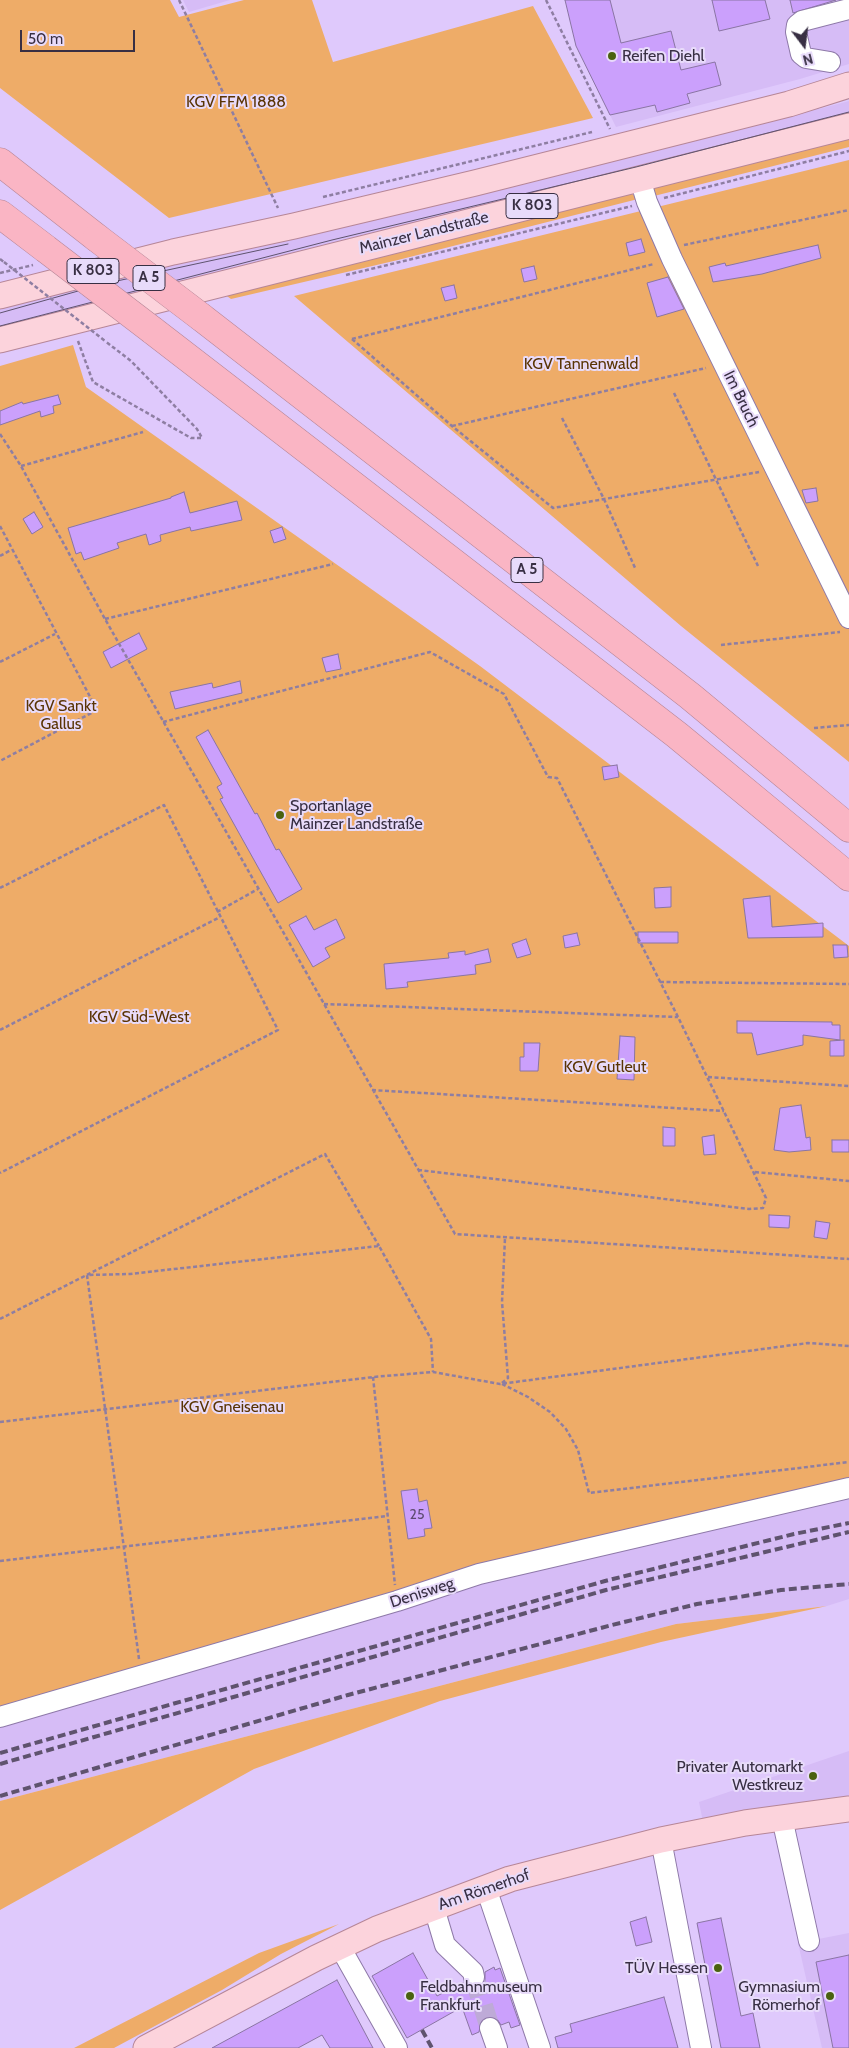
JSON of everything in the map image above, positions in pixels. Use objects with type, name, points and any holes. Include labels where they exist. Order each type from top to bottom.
[{"type":"highway","name":"A 5","points":[[0,162],[690,696],[849,828]]},
{"type":"highway","name":"A 5","points":[[0,214],[42,256],[152,330],[677,735],[849,877]]},
{"type":"main road","name":"K 803","points":[[0,296],[173,252],[294,226],[475,183],[789,104],[849,85]]},
{"type":"main road","name":"Mainzer Landstraße","points":[[0,340],[849,126]]},
{"type":"main road","name":"Am Römerhof","points":[[146,2048],[377,1929],[510,1879],[661,1840],[782,1818],[849,1809]]},
{"type":"lane","points":[[830,62],[806,58],[801,54],[796,32],[797,25],[802,21],[849,9]]},
{"type":"lane","name":"Im Bruch","points":[[640,178],[647,202],[672,260],[849,618]]},
{"type":"lane","name":"Denisweg","points":[[0,1717],[397,1601],[479,1574],[849,1488]]},
{"type":"lane","points":[[782,1818],[809,1941]]},
{"type":"lane","points":[[661,1840],[702,2048]]},
{"type":"lane","points":[[486,1888],[540,2048]]},
{"type":"lane","points":[[434,1908],[445,1946],[473,1972],[474,1977]]},
{"type":"lane","points":[[340,1947],[397,2048]]},
{"type":"lane","points":[[490,2028],[497,2048]]},
{"type":"path","points":[[179,0],[278,208],[269,210]]},
{"type":"path","points":[[546,0],[612,132],[604,132]]},
{"type":"path","points":[[316,198],[596,131]]},
{"type":"path","points":[[340,277],[849,151]]},
{"type":"path","points":[[775,469],[718,481],[553,508],[452,426],[352,339],[672,260],[680,246],[849,210]]},
{"type":"path","points":[[0,273],[42,256]]},
{"type":"path","points":[[0,259],[131,360],[197,429],[202,438],[190,438],[93,382],[78,339]]},
{"type":"path","points":[[87,337],[105,333]]},
{"type":"path","points":[[452,426],[724,364]]},
{"type":"path","points":[[674,392],[758,566]]},
{"type":"path","points":[[562,418],[604,499],[636,570]]},
{"type":"path","points":[[21,466],[144,432]]},
{"type":"path","points":[[0,434],[21,466],[163,722],[454,1234],[849,1258]]},
{"type":"path","points":[[0,526],[97,710],[0,761]]},
{"type":"path","points":[[0,556],[11,550]]},
{"type":"path","points":[[105,619],[333,564]]},
{"type":"path","points":[[721,645],[849,631]]},
{"type":"path","points":[[0,662],[56,634]]},
{"type":"path","points":[[163,722],[430,652],[504,694],[548,777],[557,778],[708,1077],[766,1198],[765,1205],[758,1209],[419,1170]]},
{"type":"path","points":[[814,728],[849,725]]},
{"type":"path","points":[[0,888],[164,804],[278,1030],[0,1173]]},
{"type":"path","points":[[217,912],[258,889]]},
{"type":"path","points":[[0,1030],[220,917]]},
{"type":"path","points":[[660,982],[849,984]]},
{"type":"path","points":[[324,1004],[678,1017]]},
{"type":"path","points":[[708,1077],[849,1086]]},
{"type":"path","points":[[372,1090],[724,1111]]},
{"type":"path","points":[[0,1319],[325,1154],[431,1339],[433,1372]]},
{"type":"path","points":[[755,1172],[849,1181]]},
{"type":"path","points":[[500,1384],[508,1378],[502,1302],[505,1238]]},
{"type":"path","points":[[87,1275],[130,1274],[379,1246]]},
{"type":"path","points":[[87,1275],[107,1408],[142,1675]]},
{"type":"path","points":[[500,1384],[808,1342],[849,1346]]},
{"type":"path","points":[[0,1422],[107,1408],[433,1372],[500,1384],[536,1402],[550,1412],[566,1429],[578,1450],[589,1493],[849,1462]]},
{"type":"path","points":[[373,1378],[397,1601]]},
{"type":"path","points":[[0,1561],[387,1516]]},
{"type":"shaded area","points":[[183,0],[230,0],[189,12]]},
{"type":"shaded area","points":[[565,0],[849,0],[849,64],[800,79],[616,127],[576,46]]},
{"type":"shaded area","points":[[849,101],[849,118],[0,332],[0,306],[818,106],[819,109]]},
{"type":"shaded area","points":[[849,1497],[849,1599],[827,1606],[676,1624],[0,1801],[0,1714],[480,1581]]},
{"type":"shaded area","name":"Privater Automarkt Westkreuz","points":[[849,1751],[849,1800],[703,1822],[699,1802]]},
{"type":"shaded area","name":"Gymnasium Römerhof","points":[[849,1933],[849,2048],[822,2048],[798,1943]]},
{"type":"green space","name":"KGV FFM 1888","points":[[0,0],[170,0],[179,17],[244,0],[312,0],[333,62],[533,6],[593,118],[169,218],[0,88]]},
{"type":"green space","points":[[849,138],[849,147],[654,196],[654,187]]},
{"type":"green space","name":"KGV Tannenwald","points":[[849,160],[849,762],[681,626],[294,296]]},
{"type":"green space","points":[[630,192],[638,199],[398,260],[231,299],[220,291]]},
{"type":"green space","points":[[73,345],[86,387],[480,666],[849,946],[849,1497],[480,1581],[0,1714],[0,366]]},
{"type":"green space","points":[[827,1606],[661,1642],[440,1701],[254,1769],[0,1910],[0,1801],[676,1624]]},
{"type":"green space","points":[[339,1924],[281,1954],[222,1990],[114,2048],[74,2048],[259,1953]]},
{"type":"building","points":[[565,0],[610,0],[621,43],[671,31],[681,70],[715,62],[721,85],[687,94],[690,103],[657,112],[655,105],[610,115],[576,46]]},
{"type":"building","points":[[712,0],[765,0],[770,19],[719,31]]},
{"type":"building","points":[[790,0],[836,0],[793,13]]},
{"type":"building","points":[[641,239],[645,252],[629,256],[626,243]]},
{"type":"building","points":[[818,245],[821,258],[762,274],[713,282],[709,267],[725,263],[726,266]]},
{"type":"building","points":[[534,266],[537,279],[524,282],[521,269]]},
{"type":"building","points":[[668,277],[684,309],[657,317],[647,283]]},
{"type":"building","points":[[454,285],[457,298],[445,301],[441,288]]},
{"type":"building","points":[[58,395],[61,404],[53,406],[54,413],[41,417],[40,411],[0,425],[0,411],[22,402],[23,404]]},
{"type":"building","points":[[816,488],[818,501],[806,503],[802,490]]},
{"type":"building","points":[[184,492],[190,513],[237,501],[242,520],[191,531],[190,527],[160,535],[161,541],[149,545],[146,534],[117,543],[119,548],[84,560],[81,552],[76,554],[68,528],[171,498]]},
{"type":"building","points":[[34,512],[43,527],[32,534],[23,519]]},
{"type":"building","points":[[282,527],[286,539],[274,543],[270,531]]},
{"type":"building","points":[[139,633],[147,649],[111,668],[103,652]]},
{"type":"building","points":[[338,654],[341,669],[326,672],[322,658]]},
{"type":"building","points":[[240,681],[242,693],[175,709],[170,692],[212,683],[213,688]]},
{"type":"building","points":[[208,730],[255,814],[257,813],[276,850],[279,849],[302,889],[278,903],[220,799],[223,798],[217,787],[222,784],[196,737]]},
{"type":"building","points":[[617,765],[619,777],[604,780],[602,767]]},
{"type":"building","points":[[671,887],[671,907],[655,908],[654,888]]},
{"type":"building","points":[[770,896],[772,927],[823,923],[823,937],[748,938],[743,899]]},
{"type":"building","points":[[306,916],[314,930],[336,919],[345,938],[325,948],[330,957],[313,967],[289,925]]},
{"type":"building","points":[[638,932],[678,932],[678,943],[638,943]]},
{"type":"building","points":[[577,933],[580,945],[565,948],[563,936]]},
{"type":"building","points":[[526,939],[531,954],[517,958],[512,944]]},
{"type":"building","points":[[833,945],[847,945],[848,957],[834,958]]},
{"type":"building","points":[[488,949],[491,962],[475,965],[476,974],[407,982],[408,987],[386,989],[384,964],[449,958],[448,953],[465,951],[465,955]]},
{"type":"building","points":[[737,1021],[832,1022],[832,1025],[840,1025],[840,1040],[803,1035],[803,1045],[757,1055],[752,1033],[737,1033]]},
{"type":"building","points":[[620,1036],[635,1037],[634,1080],[617,1079]]},
{"type":"building","points":[[844,1040],[844,1056],[830,1056],[830,1041]]},
{"type":"building","points":[[524,1043],[540,1043],[538,1071],[520,1071],[520,1057],[524,1057]]},
{"type":"building","points":[[801,1105],[806,1138],[810,1137],[811,1150],[789,1152],[774,1150],[780,1108]]},
{"type":"building","points":[[663,1127],[675,1128],[675,1146],[663,1146]]},
{"type":"building","points":[[714,1135],[716,1154],[704,1155],[702,1137]]},
{"type":"building","points":[[832,1140],[849,1140],[849,1152],[832,1152]]},
{"type":"building","points":[[769,1215],[790,1216],[789,1228],[769,1227]]},
{"type":"building","points":[[816,1221],[830,1223],[827,1239],[814,1237]]},
{"type":"building","points":[[417,1489],[419,1502],[427,1500],[432,1528],[424,1529],[425,1536],[408,1539],[401,1491]]},
{"type":"building","points":[[646,1917],[652,1942],[636,1946],[630,1922]]},
{"type":"building","name":"TÜV Hessen","points":[[721,1918],[741,2016],[753,2013],[760,2048],[721,2048],[697,1923]]},
{"type":"building","points":[[413,1953],[437,1996],[464,1982],[470,1988],[477,1988],[485,1981],[485,1972],[494,1967],[495,1970],[500,1968],[520,2025],[511,2028],[509,2022],[501,2025],[497,2019],[487,2017],[481,2021],[479,2032],[472,2035],[462,2007],[407,2038],[372,1976]]},
{"type":"building","points":[[849,1955],[849,2048],[833,2048],[816,1962]]},
{"type":"building","points":[[337,1980],[373,2048],[330,2048],[322,2035],[298,2048],[212,2048]]},
{"type":"building","points":[[664,1997],[678,2048],[558,2048],[555,2037],[572,2032],[570,2024]]},
{"type":"tunnel","points":[[474,1977],[490,2028]]},
{"type":"tram line","points":[[0,326],[332,240],[636,167],[849,112]]},
{"type":"tram line","points":[[0,313],[103,284],[288,244]]},
{"type":"railway","points":[[0,1753],[605,1581],[794,1534],[849,1523]]},
{"type":"railway","points":[[0,1764],[606,1590],[849,1532]]},
{"type":"railway","points":[[0,1796],[348,1695],[612,1625],[697,1604],[781,1590],[849,1584]]},
{"type":"railway","points":[[422,2030],[432,2048]]},
{"type":"place","name":"Reifen Diehl","points":[[612,56]]},
{"type":"place","name":"Sportanlage Mainzer Landstraße","points":[[280,815]]},
{"type":"place","name":"Privater Automarkt Westkreuz","points":[[813,1776]]},
{"type":"place","name":"TÜV Hessen","points":[[718,1968]]},
{"type":"place","name":"Feldbahnmuseum Frankfurt","points":[[410,1996]]},
{"type":"place","name":"Gymnasium Römerhof","points":[[830,1996]]},
{"type":"park label","name":"KGV Sankt Gallus","points":[[61,715]]},
{"type":"park label","name":"KGV Süd-West","points":[[139,1017]]},
{"type":"park label","name":"KGV Gutleut","points":[[605,1067]]},
{"type":"park label","name":"KGV Gneisenau","points":[[232,1407]]}]
